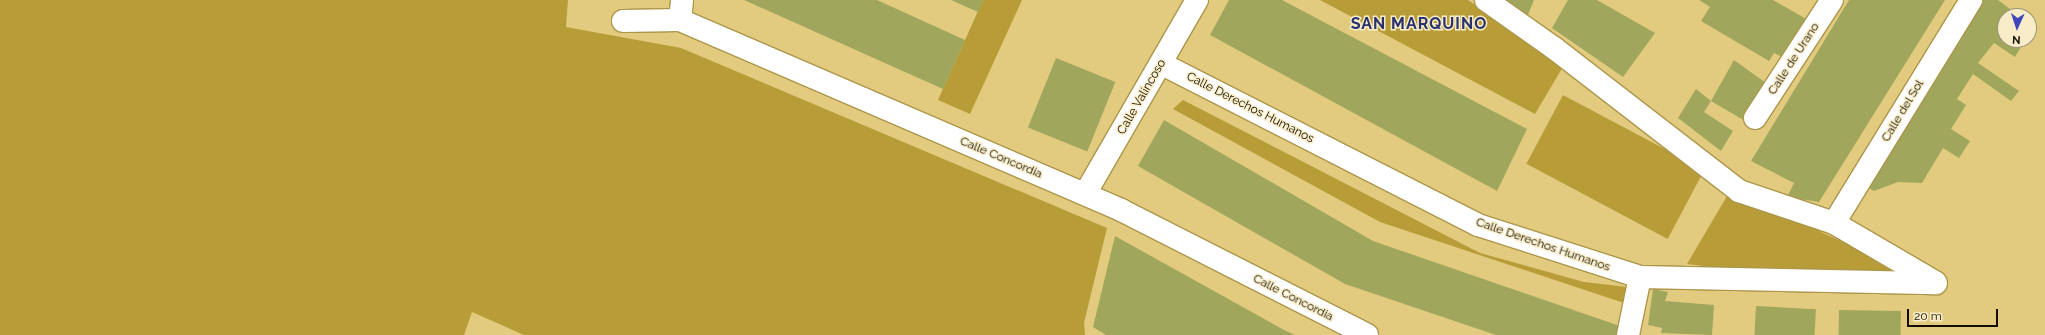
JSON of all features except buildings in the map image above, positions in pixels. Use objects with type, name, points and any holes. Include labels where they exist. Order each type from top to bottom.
[{"type":"street","points":[[1486,0],[1554,48],[1739,190],[1834,223]]},
{"type":"street","name":"Calle del Sol","points":[[1834,223],[1971,0]]},
{"type":"street","name":"Calle Valincoso","points":[[1085,194],[1162,64],[1194,1]]},
{"type":"street","name":"Calle de Urano","points":[[1755,118],[1825,2]]},
{"type":"street","name":"Calle Concordia","points":[[623,21],[681,10],[1085,194],[1367,335]]},
{"type":"street","name":"Calle Derechos Humanos","points":[[1162,64],[1478,225],[1640,277],[1936,283],[1834,223]]},
{"type":"street","points":[[1628,335],[1640,277]]},
{"type":"shaded area","points":[[0,0],[568,0],[566,27],[681,48],[1107,228],[1084,323],[1085,335],[524,335],[472,312],[464,335],[0,335]]},
{"type":"shaded area","points":[[983,0],[1022,0],[970,114],[938,100]]},
{"type":"shaded area","points":[[1320,0],[1468,0],[1564,65],[1535,114]]},
{"type":"shaded area","points":[[1563,95],[1704,170],[1668,239],[1526,164]]},
{"type":"shaded area","points":[[1183,100],[1480,253],[1584,282],[1627,287],[1624,303],[1380,222],[1173,109]]},
{"type":"shaded area","points":[[1727,196],[1802,223],[1911,274],[1735,270],[1687,264]]},
{"type":"district","name":"SAN MARQUINO","points":[[1419,24]]}]
